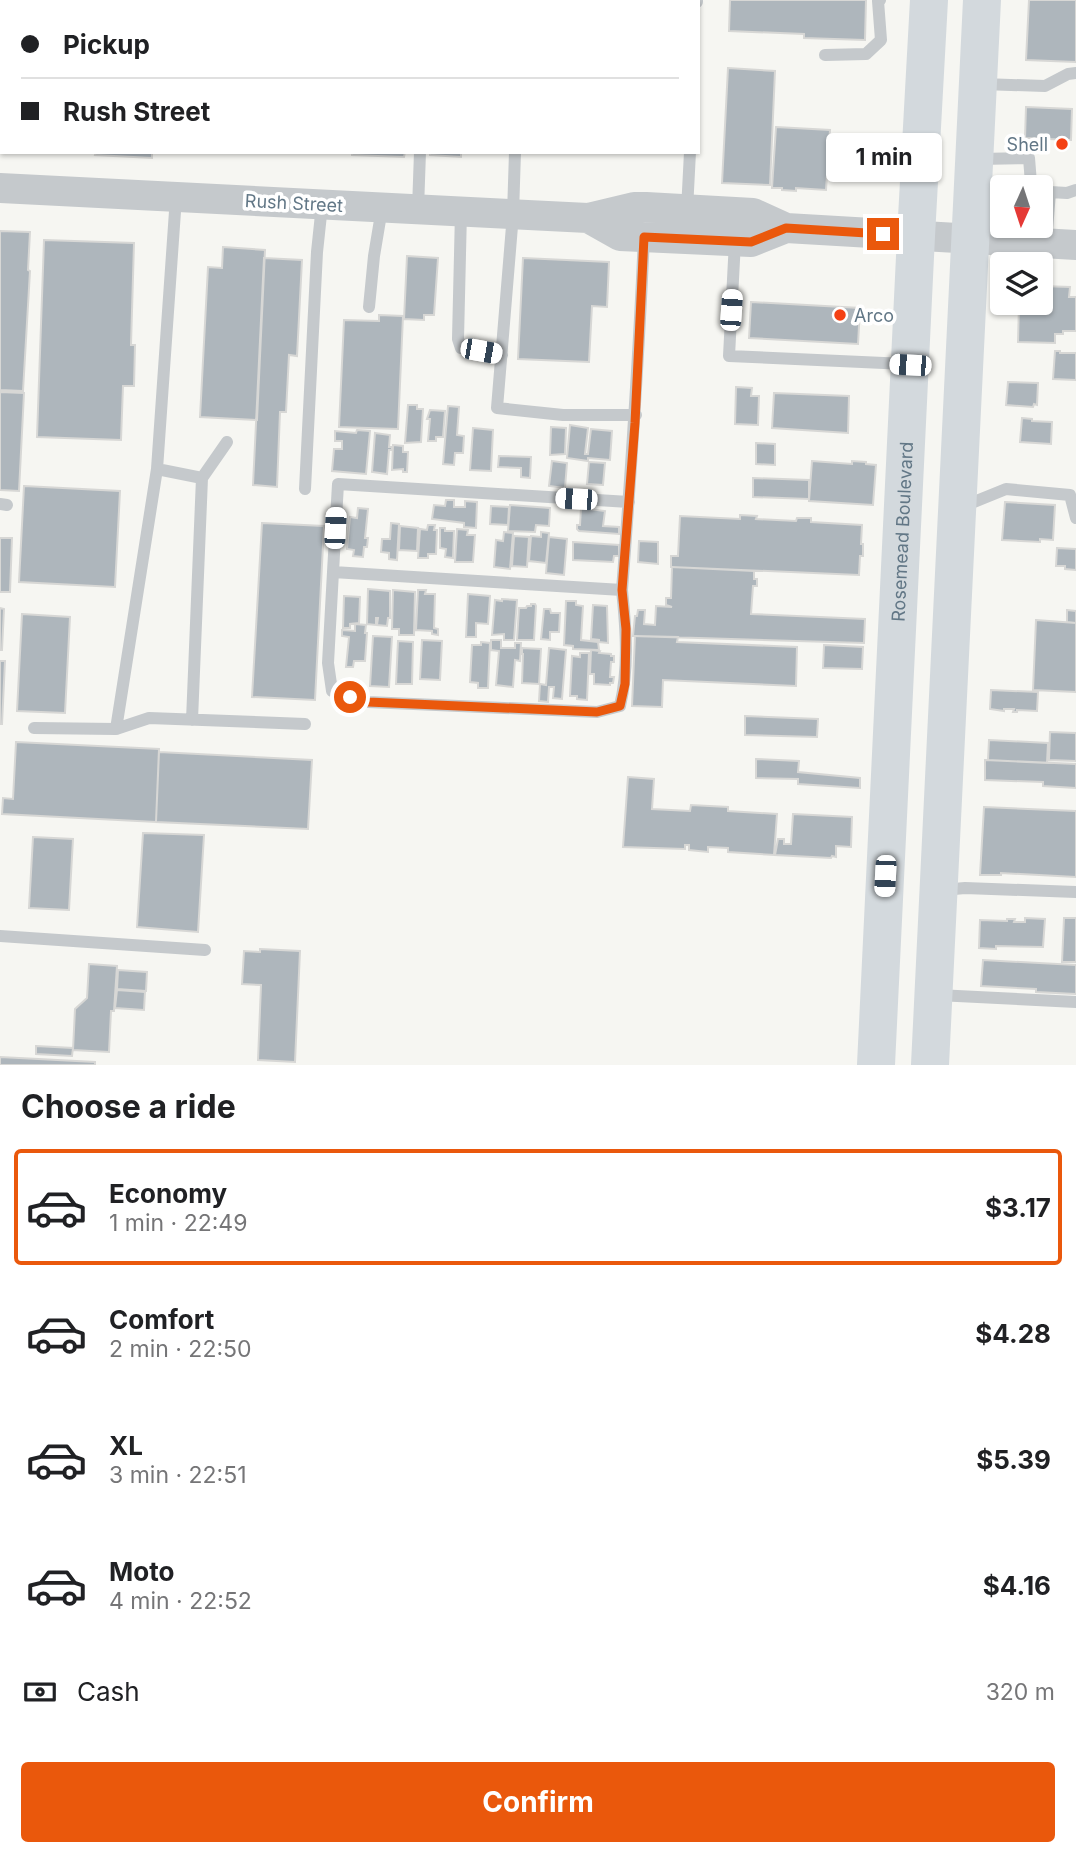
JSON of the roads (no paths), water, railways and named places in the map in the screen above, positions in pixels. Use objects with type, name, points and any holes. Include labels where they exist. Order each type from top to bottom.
[{"type":"main road","name":"Rosemead Boulevard","points":[[876,1065],[929,0]]},
{"type":"main road","points":[[930,1065],[982,0]]},
{"type":"street","name":"Rush Street","points":[[0,188],[588,218],[620,236],[645,222],[687,210],[737,227]]},
{"type":"street","name":"Rush Street","points":[[645,222],[737,227],[753,213],[786,228],[1076,244]]},
{"type":"lane","points":[[825,55],[866,54],[881,40],[880,0]]},
{"type":"lane","points":[[978,84],[1045,86],[1068,74],[1076,73]]},
{"type":"lane","points":[[418,209],[420,154]]},
{"type":"lane","points":[[515,154],[513,215],[497,408],[563,415],[636,415]]},
{"type":"lane","points":[[687,210],[690,154]]},
{"type":"lane","points":[[974,159],[1029,159],[1030,175]]},
{"type":"lane","points":[[1054,191],[1067,193],[1076,190]]},
{"type":"lane","points":[[116,729],[157,469],[176,197]]},
{"type":"lane","points":[[305,489],[322,204]]},
{"type":"lane","points":[[369,307],[382,208]]},
{"type":"lane","points":[[461,212],[458,339],[461,348],[502,355]]},
{"type":"lane","points":[[629,502],[338,484],[328,663],[332,691],[368,702],[597,712],[620,706],[625,684],[626,643],[622,590],[636,415],[645,222]]},
{"type":"lane","points":[[737,227],[729,356],[910,365]]},
{"type":"lane","points":[[1046,238],[1046,243]]},
{"type":"lane","points":[[192,720],[202,478],[227,442]]},
{"type":"lane","points":[[157,469],[202,478]]},
{"type":"lane","points":[[957,508],[1006,489],[1070,495],[1076,518]]},
{"type":"lane","points":[[333,572],[622,590]]},
{"type":"lane","points":[[34,728],[116,729],[149,718],[305,724]]},
{"type":"lane","points":[[938,891],[965,888],[1076,892]]},
{"type":"lane","points":[[0,936],[205,950]]},
{"type":"lane","points":[[933,995],[1076,1002]]},
{"type":"place","name":"Shell","points":[[1062,144]]},
{"type":"place","name":"Arco","points":[[840,315]]}]
